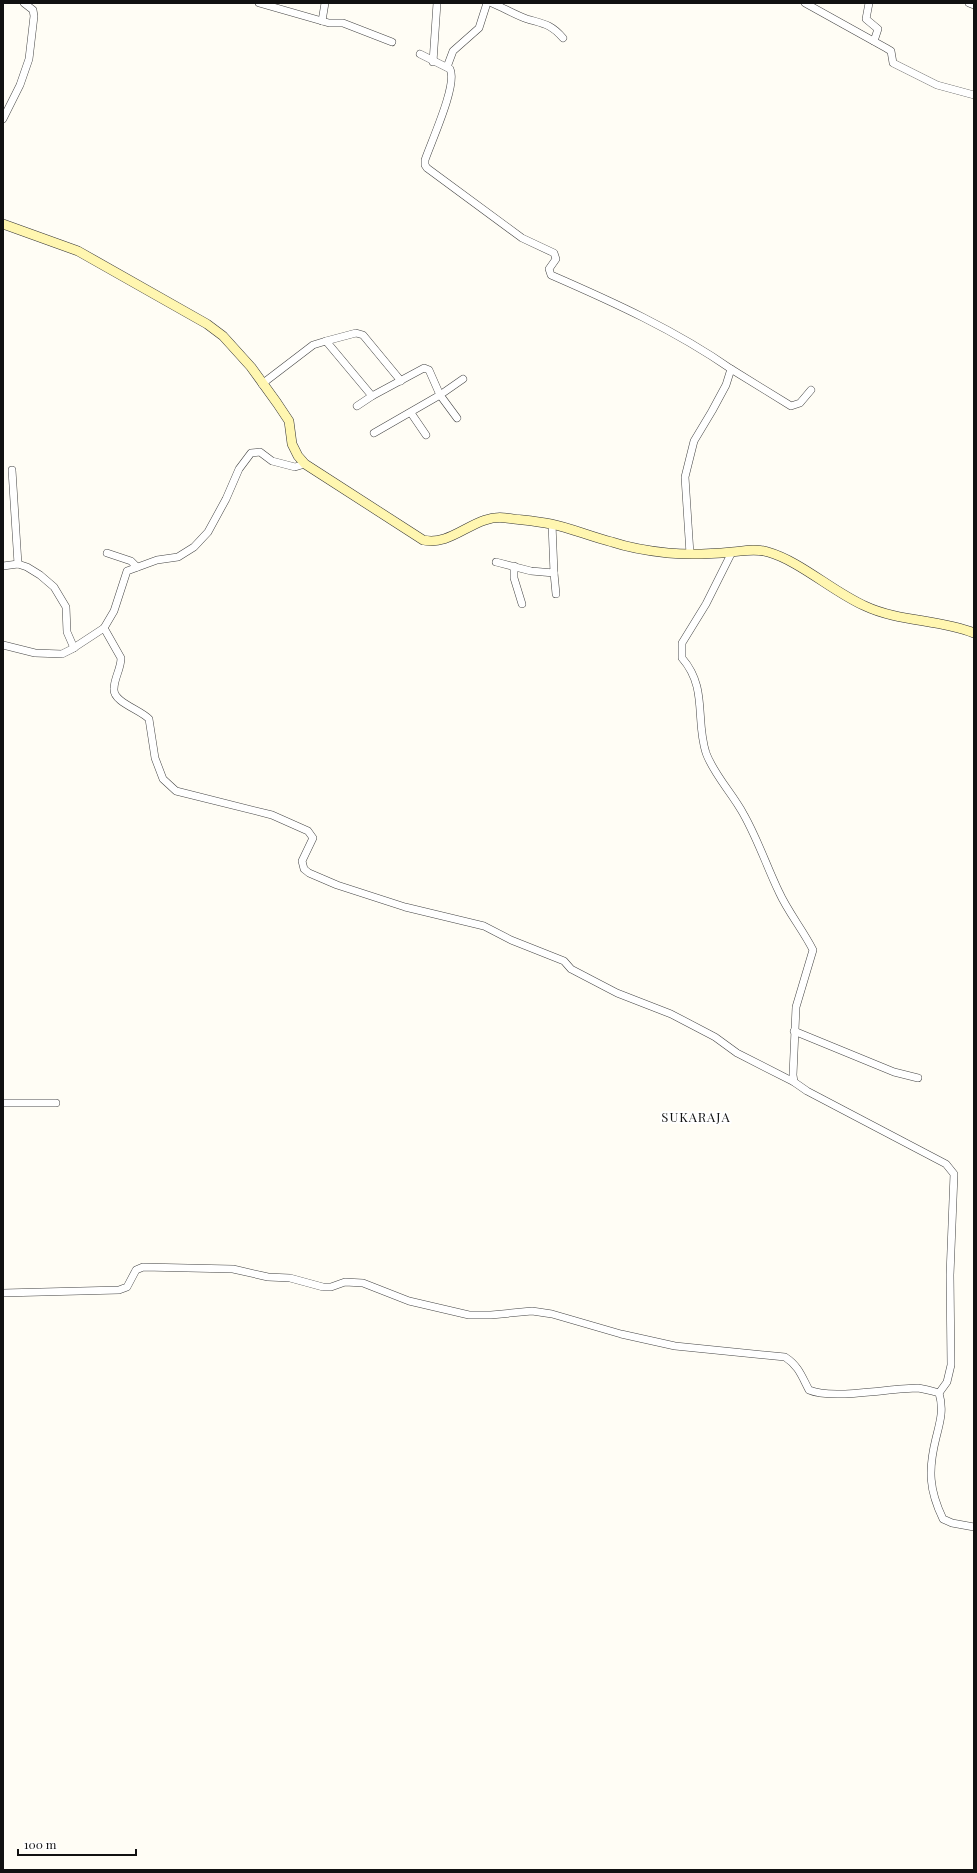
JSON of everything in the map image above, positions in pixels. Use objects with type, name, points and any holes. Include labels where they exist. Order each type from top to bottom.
[{"type":"main road","points":[[3,224],[78,251],[207,324],[223,336],[250,367],[288,422],[292,444],[298,456],[305,464],[423,540],[433,542],[442,540],[491,518],[503,517],[552,524],[643,550],[690,554],[751,550],[766,551],[787,560],[844,595],[883,613],[974,632]]},
{"type":"street","points":[[3,119],[20,85],[29,59],[34,16],[33,10],[24,3]]},
{"type":"street","points":[[259,3],[329,24],[342,23],[392,42]]},
{"type":"street","points":[[322,21],[325,3]]},
{"type":"street","points":[[433,62],[437,3]]},
{"type":"street","points":[[447,67],[453,50],[479,28],[487,3]]},
{"type":"street","points":[[492,3],[527,19],[553,27],[563,38]]},
{"type":"street","points":[[805,3],[891,51],[893,63],[937,85],[974,95]]},
{"type":"street","points":[[869,3],[866,19],[878,29],[874,41]]},
{"type":"street","points":[[969,3],[974,5]]},
{"type":"street","points":[[420,54],[433,62],[450,68],[452,74],[450,91],[425,160],[425,166],[524,239],[554,253],[556,259],[549,269],[551,275],[653,322],[715,358],[791,406],[795,406],[800,403],[811,390]]},
{"type":"street","points":[[262,384],[313,345],[356,333],[363,335],[401,381]]},
{"type":"street","points":[[326,341],[372,396]]},
{"type":"street","points":[[357,406],[372,396],[424,368],[431,371],[440,395],[457,418]]},
{"type":"street","points":[[690,554],[685,477],[694,441],[726,385],[731,369]]},
{"type":"street","points":[[374,434],[411,413],[463,379]]},
{"type":"street","points":[[411,413],[426,434]]},
{"type":"street","points":[[3,645],[35,653],[62,654],[74,648],[104,628],[114,611],[127,571],[157,560],[178,557],[194,547],[208,532],[226,499],[239,469],[251,452],[260,452],[272,460],[295,467],[305,464]]},
{"type":"street","points":[[12,470],[18,564]]},
{"type":"street","points":[[552,524],[556,594]]},
{"type":"street","points":[[732,552],[706,604],[682,643],[681,651],[682,658],[690,667],[695,677],[699,692],[704,745],[710,761],[744,814],[762,851],[779,893],[813,950],[796,1007],[794,1031],[794,1082]]},
{"type":"street","points":[[107,553],[131,562],[137,567]]},
{"type":"street","points":[[496,562],[531,571],[554,573]]},
{"type":"street","points":[[3,566],[18,564],[27,567],[40,575],[60,595],[66,607],[67,632],[74,648]]},
{"type":"street","points":[[514,566],[514,578],[522,604]]},
{"type":"street","points":[[104,628],[121,658],[114,689],[115,694],[119,700],[149,719],[155,758],[163,779],[176,791],[272,815],[300,828],[310,833],[312,838],[302,861],[304,869],[309,873],[337,885],[405,907],[484,926],[511,940],[564,961],[571,969],[617,993],[671,1014],[715,1037],[738,1053],[794,1082],[807,1091],[946,1164],[954,1174],[950,1275],[951,1365],[948,1382],[939,1393]]},
{"type":"street","points":[[794,1031],[894,1072],[918,1078]]},
{"type":"street","points":[[3,1103],[56,1103]]},
{"type":"street","points":[[3,1293],[119,1290],[127,1287],[136,1270],[143,1266],[233,1269],[268,1277],[290,1278],[323,1287],[331,1287],[345,1282],[363,1283],[409,1301],[469,1315],[532,1312],[552,1314],[621,1334],[675,1346],[785,1357],[791,1361],[803,1376],[809,1390],[815,1393],[831,1394],[919,1388],[939,1393]]},
{"type":"street","points":[[939,1393],[942,1402],[942,1416],[936,1439],[930,1480],[933,1497],[943,1519],[974,1527]]},
{"type":"district","name":"SUKARAJA","points":[[696,1117]]}]
